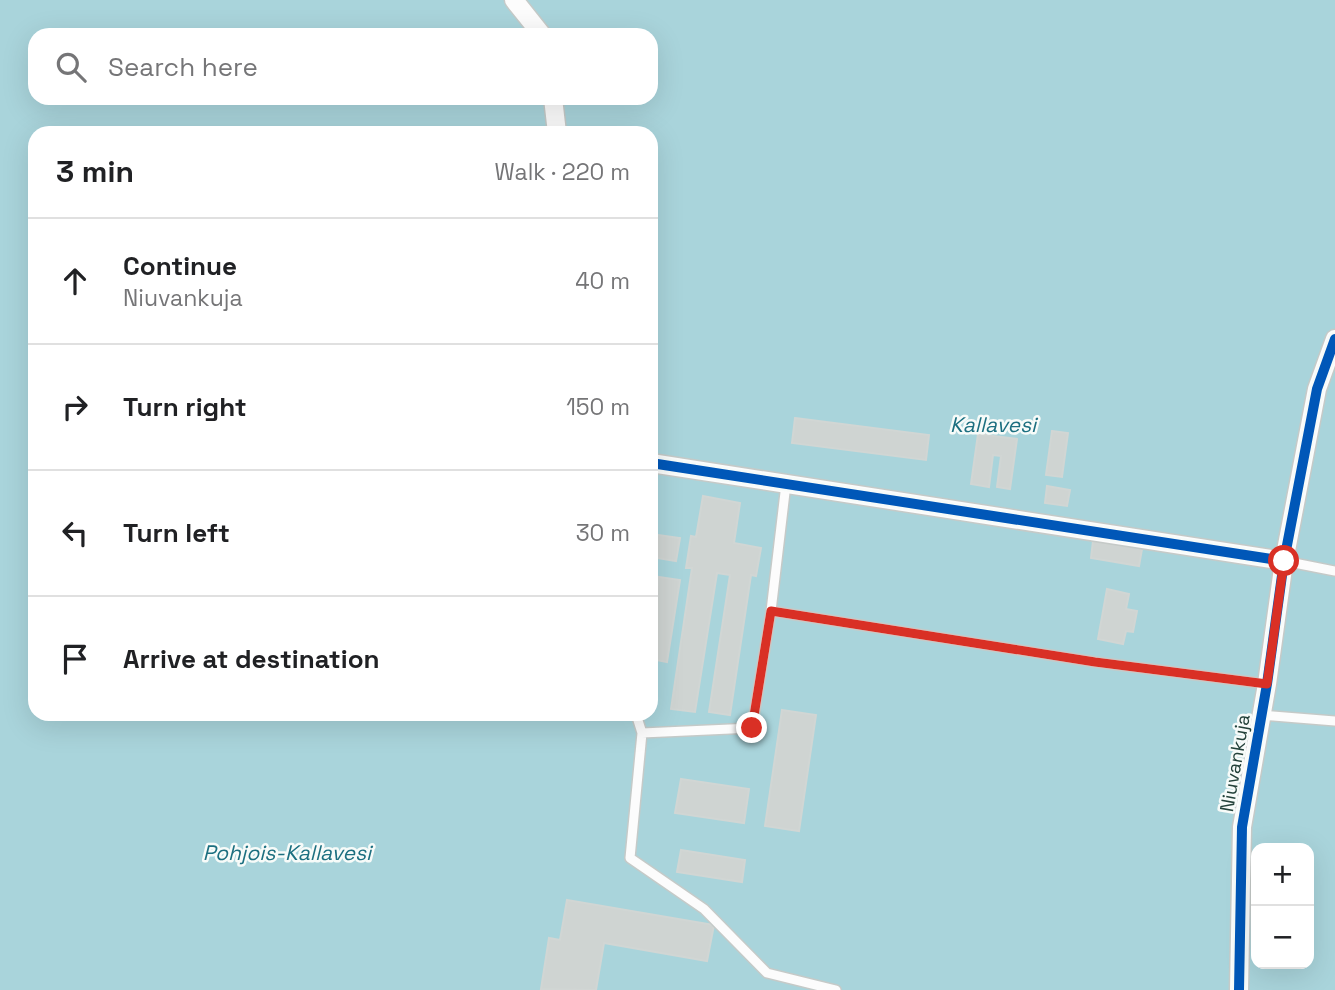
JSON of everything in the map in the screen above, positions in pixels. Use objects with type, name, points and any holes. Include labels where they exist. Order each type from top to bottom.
[{"type":"street","points":[[514,0],[536,28]]},
{"type":"street","points":[[553,105],[556,126]]},
{"type":"street","name":"Niuvankuja","points":[[1239,990],[1242,827],[1267,684],[1284,561],[1317,389],[1335,339]]},
{"type":"street","points":[[658,464],[1284,561]]},
{"type":"lane","points":[[642,733],[752,728],[771,611],[786,484]]},
{"type":"lane","points":[[1284,561],[1335,571]]},
{"type":"lane","points":[[771,611],[1095,662],[1267,684]]},
{"type":"lane","points":[[1261,715],[1335,721]]},
{"type":"lane","points":[[638,721],[642,733],[630,858],[704,909],[767,973],[836,990]]},
{"type":"water","name":"Kallavesi","points":[[0,0],[1335,0],[1335,990],[0,990]]},
{"type":"building","points":[[795,418],[929,435],[926,460],[792,443]]},
{"type":"building","points":[[1052,431],[1068,433],[1062,477],[1046,475]]},
{"type":"building","points":[[978,434],[1017,439],[1010,489],[997,487],[1001,456],[993,455],[989,487],[971,484]]},
{"type":"building","points":[[1047,486],[1070,490],[1067,506],[1045,503]]},
{"type":"building","points":[[703,496],[740,503],[734,543],[761,548],[756,576],[751,575],[730,715],[709,712],[730,575],[717,573],[695,712],[671,709],[692,568],[686,568],[691,536],[696,537]]},
{"type":"building","points":[[658,535],[680,538],[676,561],[658,558]]},
{"type":"building","points":[[1093,541],[1142,549],[1139,566],[1091,558]]},
{"type":"building","points":[[659,577],[680,580],[667,662],[658,660]]},
{"type":"building","points":[[1107,589],[1129,594],[1126,609],[1137,611],[1133,632],[1126,631],[1123,644],[1098,639]]},
{"type":"building","points":[[782,710],[816,715],[799,831],[765,826]]},
{"type":"building","points":[[681,779],[749,789],[744,823],[675,813]]},
{"type":"building","points":[[681,850],[745,860],[742,882],[677,872]]},
{"type":"building","points":[[567,900],[714,925],[707,961],[604,943],[596,990],[541,989],[549,938],[560,940]]},
{"type":"cycle path","points":[[1239,990],[1242,827],[1267,684],[1284,561],[1317,389],[1335,339]]},
{"type":"cycle path","points":[[658,464],[1284,561]]},
{"type":"route","points":[[752,728],[771,611],[1095,662],[1267,684],[1284,561]]},
{"type":"water label","name":"Pohjois-Kallavesi","points":[[287,852]]}]
